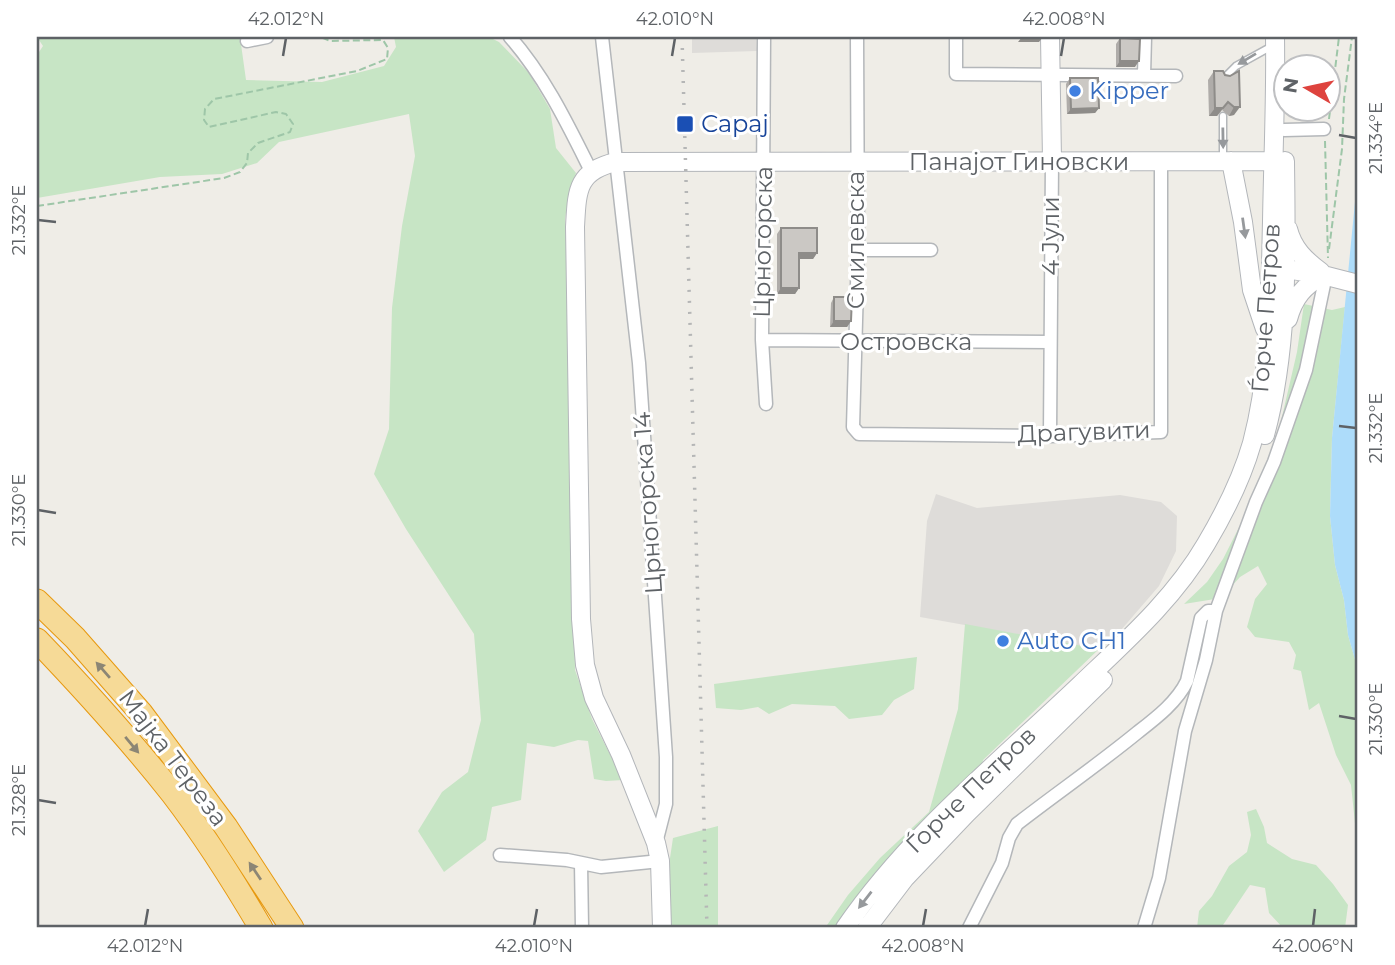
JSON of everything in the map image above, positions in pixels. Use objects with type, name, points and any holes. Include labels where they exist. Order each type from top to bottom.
[{"type":"highway","name":"Мајка Тереза","points":[[37,601],[75,638],[141,713],[226,827],[292,928]]},
{"type":"highway","name":"Мајка Тереза","points":[[37,640],[94,700],[173,795],[234,882],[261,928]]},
{"type":"main road","name":"4 Јули","points":[[1050,37],[1052,160]]},
{"type":"main road","name":"Ѓорче Петров","points":[[1277,267],[1285,216],[1279,161],[1284,130],[1279,39]]},
{"type":"main road","name":"Ѓорче Петров","points":[[867,928],[905,878],[967,813],[1160,622],[1208,561],[1241,502],[1257,461],[1271,412],[1277,267],[1279,39]]},
{"type":"main road","points":[[1227,161],[1243,222],[1252,290],[1275,338]]},
{"type":"main road","name":"Панајот Гиновски","points":[[591,171],[616,162],[1279,161]]},
{"type":"main road","points":[[591,171],[582,181],[577,200],[575,228],[581,619],[585,665],[594,698],[621,755],[656,843],[660,861],[662,928]]},
{"type":"main road","points":[[1285,216],[1292,242],[1310,264],[1328,276]]},
{"type":"main road","points":[[1277,267],[1358,284]]},
{"type":"main road","points":[[1275,338],[1302,289],[1328,276]]},
{"type":"main road","name":"Ѓорче Петров","points":[[845,928],[887,873],[937,820],[1133,634],[1183,578],[1205,546],[1239,481],[1252,443],[1275,338]]},
{"type":"street","points":[[247,41],[267,37]]},
{"type":"street","points":[[510,37],[541,76],[559,105],[591,171]]},
{"type":"street","name":"Црногорска 14","points":[[602,37],[639,363],[666,757],[666,804],[656,843]]},
{"type":"street","name":"Црногорска","points":[[764,37],[762,340],[766,404]]},
{"type":"street","name":"Смилевска","points":[[857,37],[858,250],[853,427],[859,434],[865,434]]},
{"type":"street","points":[[956,37],[956,74],[1176,76]]},
{"type":"street","points":[[1144,75],[1145,37]]},
{"type":"street","points":[[1284,130],[1324,129]]},
{"type":"street","name":"4 Јули","points":[[1050,436],[1052,160]]},
{"type":"street","name":"Драгувити","points":[[865,434],[1050,436],[1161,432],[1161,162]]},
{"type":"street","points":[[858,250],[931,250]]},
{"type":"street","points":[[1144,928],[1158,877],[1185,731],[1206,660],[1216,611],[1256,502],[1274,462],[1306,370],[1328,276]]},
{"type":"street","name":"Островска","points":[[762,340],[1050,342]]},
{"type":"street","points":[[969,928],[1003,863],[1009,838],[1017,824],[1113,752],[1155,718],[1182,691],[1201,618],[1208,611],[1216,611]]},
{"type":"street","points":[[500,855],[601,867],[660,861]]},
{"type":"street","points":[[581,863],[582,928]]},
{"type":"lane","points":[[1223,79],[1236,66],[1279,39]]},
{"type":"lane","points":[[1223,116],[1227,161]]},
{"type":"path","points":[[37,206],[225,178],[240,172],[247,163],[248,153],[258,143],[290,132],[293,124],[286,114],[276,112],[209,127],[204,120],[205,109],[214,99],[357,71],[387,59],[388,48],[383,40],[330,41],[321,37]]},
{"type":"path","points":[[1339,37],[1329,119],[1324,129],[1327,150],[1328,254],[1342,149],[1344,99],[1352,37]]},
{"type":"shaded area","points":[[692,37],[756,37],[757,51],[692,53]]},
{"type":"shaded area","points":[[936,494],[977,508],[1120,495],[1161,502],[1177,516],[1176,551],[1159,586],[1115,637],[1099,649],[920,617],[927,521]]},
{"type":"green space","points":[[37,37],[240,37],[246,80],[322,82],[384,66],[396,47],[394,37],[489,37],[499,42],[529,73],[550,109],[556,148],[576,173],[569,192],[565,219],[570,319],[569,415],[573,463],[575,670],[592,719],[623,780],[594,779],[588,741],[578,740],[554,747],[527,743],[521,800],[492,807],[486,840],[444,872],[418,831],[442,792],[468,772],[481,720],[474,634],[374,474],[389,429],[392,308],[402,226],[415,156],[409,114],[279,142],[257,163],[222,174],[160,177],[37,198],[37,55],[43,46]]},
{"type":"green space","points":[[1304,304],[1332,310],[1345,307],[1332,438],[1330,516],[1335,565],[1344,600],[1348,635],[1358,670],[1358,852],[1351,785],[1336,755],[1319,703],[1309,710],[1301,671],[1293,669],[1296,655],[1289,642],[1255,637],[1247,627],[1255,599],[1267,584],[1258,566],[1240,577],[1221,598],[1184,604],[1207,582],[1223,559],[1264,478],[1278,434],[1297,352]]},
{"type":"green space","points":[[965,624],[1099,649],[983,760],[981,772],[876,928],[825,928],[848,895],[880,858],[929,812],[958,709]]},
{"type":"green space","points":[[917,657],[914,689],[894,700],[882,715],[849,719],[835,706],[792,704],[769,714],[758,707],[741,710],[716,708],[714,684]]},
{"type":"green space","points":[[1256,809],[1267,843],[1292,859],[1316,865],[1333,884],[1348,905],[1345,928],[1283,928],[1269,913],[1265,888],[1250,885],[1221,928],[1197,928],[1199,911],[1212,896],[1229,866],[1247,852],[1251,835],[1247,812]]},
{"type":"green space","points":[[718,826],[718,928],[666,928],[667,878],[673,838]]},
{"type":"water","points":[[1358,171],[1358,670],[1348,635],[1344,600],[1335,565],[1330,516],[1332,438]]},
{"type":"building","points":[[1120,38],[1140,39],[1139,61],[1120,61]]},
{"type":"building","points":[[1214,71],[1223,71],[1230,76],[1239,71],[1240,107],[1234,107],[1228,102],[1223,108],[1215,108]]},
{"type":"building","points":[[1070,78],[1098,78],[1099,108],[1071,109]]},
{"type":"building","points":[[781,228],[817,228],[817,253],[799,253],[799,288],[781,288]]},
{"type":"building","points":[[834,297],[852,297],[851,321],[834,321]]},
{"type":"railway","points":[[682,37],[707,928]]},
{"type":"place","name":"Kipper","points":[[1075,91]]},
{"type":"place","name":"Сарај","points":[[685,124]]},
{"type":"place","name":"Auto CH1","points":[[1003,641]]}]
